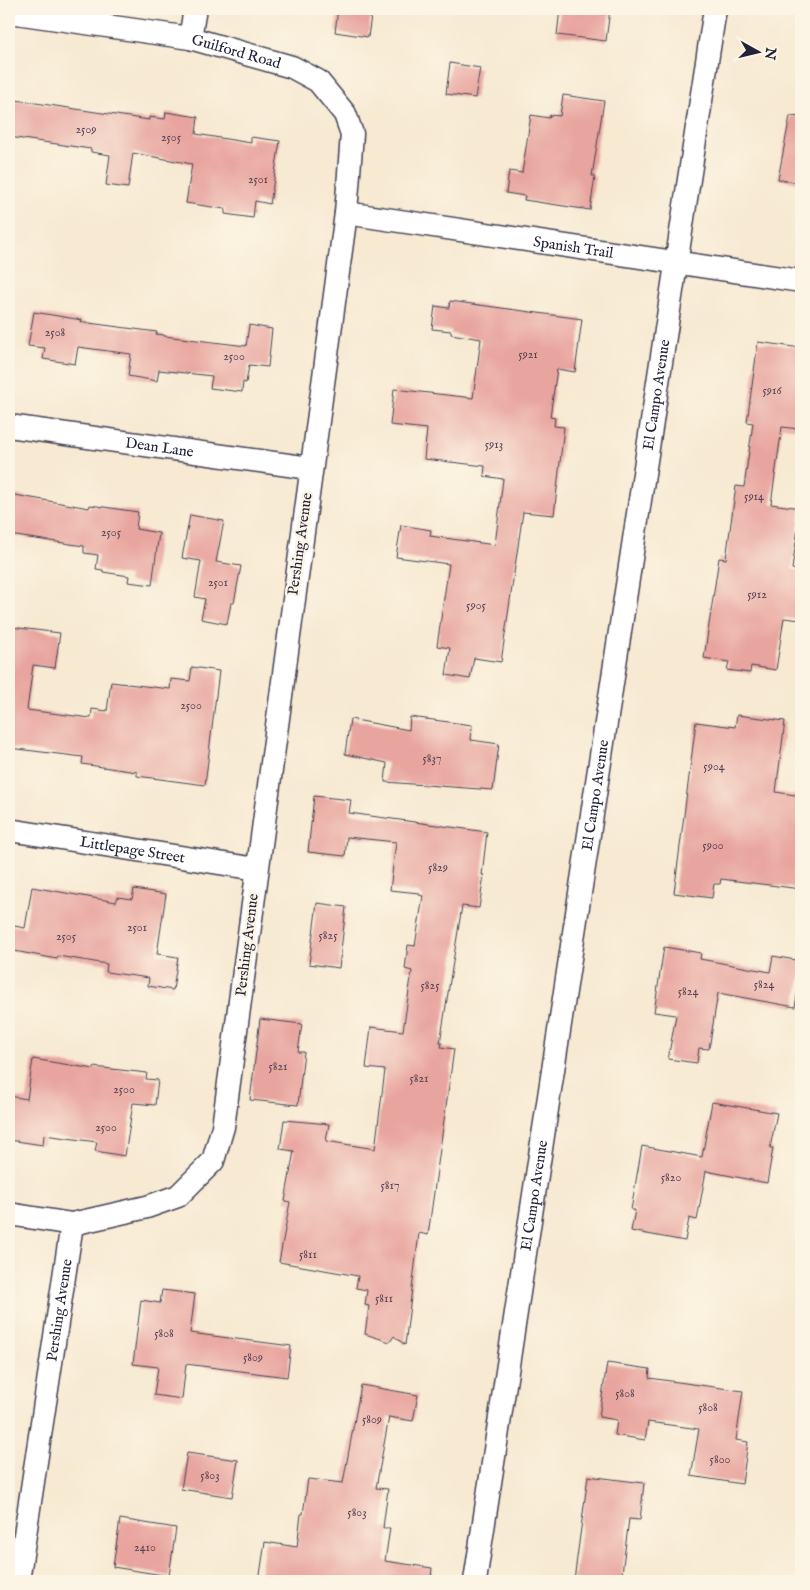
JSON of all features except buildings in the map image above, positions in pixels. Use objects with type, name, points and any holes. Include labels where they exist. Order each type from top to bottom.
[{"type":"street","points":[[190,38],[195,9]]},
{"type":"street","name":"El Campo Avenue","points":[[475,1581],[678,263],[715,9]]},
{"type":"street","name":"Guilford Road","points":[[9,12],[190,38],[292,67],[318,81],[345,114],[352,134],[346,213]]},
{"type":"street","name":"Spanish Trail","points":[[346,213],[801,281]]},
{"type":"street","name":"Pershing Avenue","points":[[18,1581],[72,1224],[147,1207],[178,1196],[213,1161],[223,1126],[310,468],[346,213]]},
{"type":"street","name":"Dean Lane","points":[[9,426],[310,468]]},
{"type":"street","name":"Littlepage Street","points":[[9,830],[257,868]]},
{"type":"street","points":[[9,1214],[72,1224]]}]
